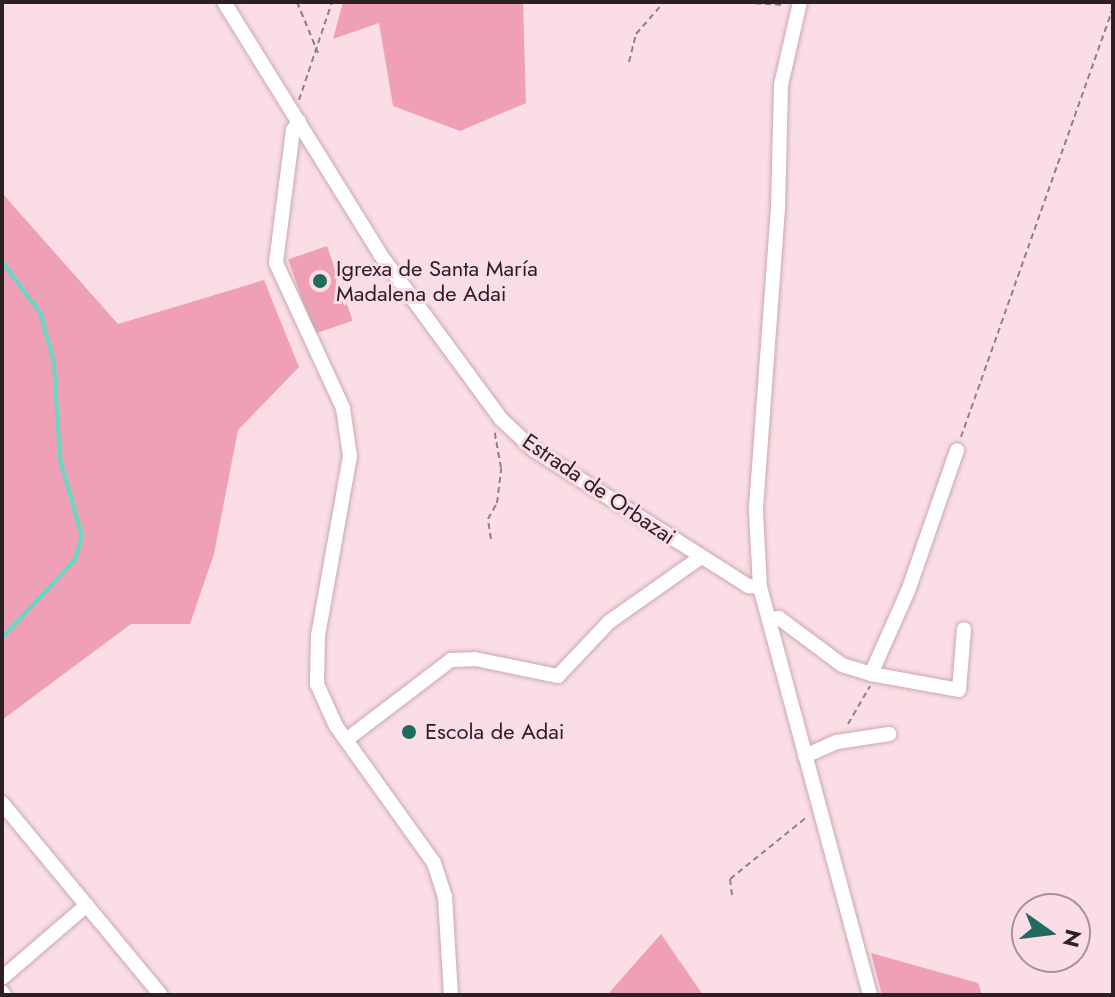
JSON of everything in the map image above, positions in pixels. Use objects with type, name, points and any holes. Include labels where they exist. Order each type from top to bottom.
[{"type":"street","name":"Estrada de Orbazai","points":[[224,2],[382,257],[493,409],[534,450],[701,557],[748,586],[760,580]]},
{"type":"street","points":[[799,4],[781,85],[778,208],[756,511],[760,580],[870,995]]},
{"type":"street","points":[[296,117],[276,263],[343,408],[350,456],[320,623],[317,684],[346,740],[434,863],[445,897],[451,995]]},
{"type":"street","points":[[291,148],[309,139]]},
{"type":"street","points":[[873,674],[908,591],[957,450]]},
{"type":"street","points":[[346,740],[451,660],[475,659],[558,676],[609,622],[701,557]]},
{"type":"street","points":[[771,619],[779,618],[842,665],[959,690],[964,629]]},
{"type":"street","points":[[805,756],[837,742],[889,734]]},
{"type":"street","points":[[2,803],[161,995]]},
{"type":"street","points":[[2,978],[87,905]]},
{"type":"path","points":[[297,2],[319,54]]},
{"type":"path","points":[[296,117],[319,54],[332,2]]},
{"type":"path","points":[[629,62],[636,34],[664,2]]},
{"type":"path","points":[[735,2],[799,4]]},
{"type":"path","points":[[957,450],[1113,8]]},
{"type":"path","points":[[2,385],[2,542]]},
{"type":"path","points":[[491,539],[488,519],[497,503],[501,468],[490,417],[493,409]]},
{"type":"path","points":[[848,724],[873,674]]},
{"type":"path","points":[[732,895],[730,879],[773,839],[819,809]]},
{"type":"shaded area","points":[[343,2],[523,2],[526,103],[460,131],[393,106],[379,23],[333,39]]},
{"type":"shaded area","points":[[2,193],[118,324],[264,280],[299,367],[238,430],[214,554],[190,624],[131,624],[2,720]]},
{"type":"shaded area","points":[[327,246],[353,321],[314,334],[288,259]]},
{"type":"shaded area","points":[[661,934],[703,995],[607,995]]},
{"type":"shaded area","points":[[871,953],[978,983],[982,995],[882,995]]},
{"type":"waterway","points":[[2,262],[40,312],[54,362],[60,459],[82,536],[75,560],[2,638]]},
{"type":"place","name":"Igrexa de Santa María Madalena de Adai","points":[[320,281]]},
{"type":"place","name":"Escola de Adai","points":[[409,732]]}]
